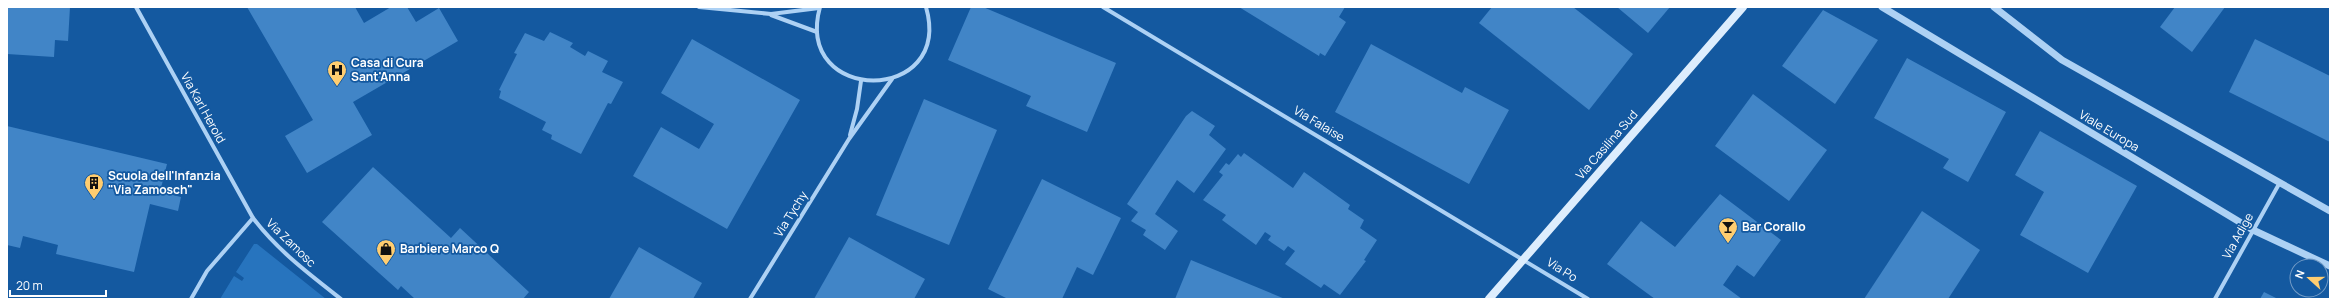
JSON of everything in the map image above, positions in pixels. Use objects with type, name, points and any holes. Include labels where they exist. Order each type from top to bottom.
[{"type":"main road","name":"Via Casilina Sud","points":[[1489,299],[1743,7]]},
{"type":"street","name":"Via Karl Herold","points":[[136,7],[253,218]]},
{"type":"street","points":[[699,7],[771,14],[819,8],[816,23],[817,32],[824,54],[834,66],[846,76],[861,81],[877,82],[892,79],[906,72],[917,61],[925,48],[930,32],[926,7]]},
{"type":"street","name":"Via Falaise","points":[[1103,7],[1525,259]]},
{"type":"street","name":"Viale Europa","points":[[1882,7],[2253,230],[2330,266]]},
{"type":"street","points":[[1994,7],[2062,60],[2279,184],[2330,211]]},
{"type":"street","points":[[771,14],[817,32]]},
{"type":"street","name":"Via Tychy","points":[[750,299],[848,139],[892,79]]},
{"type":"street","name":"Via Tychy","points":[[848,139],[857,109],[861,81]]},
{"type":"street","name":"Via Adige","points":[[2215,299],[2279,184]]},
{"type":"street","name":"Via Zamosc","points":[[192,299],[207,271],[253,218],[264,233],[305,271],[341,299]]},
{"type":"street","name":"Via Po","points":[[1525,259],[1588,299]]},
{"type":"shaded area","points":[[254,244],[257,244],[326,299],[220,299],[234,276],[242,281],[244,278],[236,272]]},
{"type":"building","points":[[7,7],[70,7],[68,41],[55,40],[54,57],[7,54]]},
{"type":"building","name":"Casa di Cura Sant'Anna","points":[[247,7],[355,7],[364,23],[391,7],[407,7],[416,22],[439,8],[458,41],[353,102],[372,135],[307,173],[285,136],[313,120]]},
{"type":"building","points":[[971,7],[983,7],[1116,63],[1087,132],[1026,106],[1031,96],[948,60]]},
{"type":"building","points":[[1239,7],[1345,7],[1339,17],[1346,22],[1325,56],[1320,53],[1319,56]]},
{"type":"building","points":[[1492,7],[1573,7],[1633,54],[1589,110],[1479,23]]},
{"type":"building","points":[[1617,7],[1670,7],[1648,33]]},
{"type":"building","points":[[2175,7],[2225,7],[2192,52],[2160,27]]},
{"type":"building","points":[[1823,10],[1878,40],[1835,104],[1782,66]]},
{"type":"building","points":[[550,32],[573,43],[570,47],[585,56],[588,51],[608,61],[602,72],[623,82],[611,104],[608,103],[581,154],[551,139],[552,135],[542,130],[546,122],[499,98],[501,91],[499,90],[517,54],[514,53],[525,33],[544,41]]},
{"type":"building","points":[[692,39],[800,100],[727,229],[633,176],[661,127],[699,149],[714,124],[661,93]]},
{"type":"building","points":[[2255,39],[2330,76],[2330,142],[2229,92]]},
{"type":"building","points":[[1371,44],[1462,93],[1465,87],[1509,110],[1469,184],[1335,112]]},
{"type":"building","points":[[1907,58],[2006,112],[1968,182],[1943,168],[1949,159],[1874,118]]},
{"type":"building","points":[[1753,94],[1827,150],[1789,201],[1715,146]]},
{"type":"building","points":[[924,99],[997,130],[949,245],[876,215]]},
{"type":"building","points":[[1192,111],[1215,126],[1209,135],[1226,149],[1194,193],[1177,180],[1155,214],[1178,231],[1165,250],[1143,235],[1146,230],[1131,221],[1138,212],[1127,204],[1186,116]]},
{"type":"building","name":"Scuola dell'Infanzia \"Via Zamosch\"","points":[[7,126],[167,164],[160,192],[181,197],[178,211],[150,204],[134,272],[56,254],[58,245],[23,236],[20,248],[7,245]]},
{"type":"building","points":[[2040,131],[2137,186],[2088,273],[2020,235],[2044,192],[2015,175]]},
{"type":"building","points":[[1244,153],[1293,188],[1304,172],[1350,205],[1348,209],[1364,220],[1360,228],[1377,240],[1364,260],[1366,261],[1340,295],[1324,284],[1321,288],[1285,264],[1295,251],[1288,246],[1284,251],[1268,240],[1271,236],[1265,232],[1256,245],[1222,220],[1226,215],[1203,200],[1223,175],[1219,172],[1226,163],[1229,165],[1238,154],[1241,157]]},
{"type":"building","points":[[373,167],[451,238],[460,228],[529,292],[523,299],[415,299],[401,286],[398,290],[322,222]]},
{"type":"building","points":[[1042,179],[1121,218],[1093,275],[1077,267],[1062,299],[1008,299],[988,289]]},
{"type":"building","name":"Bar Corallo","points":[[1720,194],[1781,240],[1754,277],[1737,265],[1723,285],[1742,299],[1655,299],[1607,264],[1641,221],[1675,247]]},
{"type":"building","points":[[1922,211],[1980,250],[1948,299],[1864,299]]},
{"type":"building","points":[[849,237],[925,279],[914,299],[814,299]]},
{"type":"building","points":[[639,247],[702,283],[693,299],[609,299]]},
{"type":"building","points":[[1191,260],[1285,299],[1175,299]]},
{"type":"building","points":[[2264,292],[2278,299],[2260,299]]},
{"type":"place","name":"Casa di Cura Sant'Anna","points":[[337,87]]},
{"type":"place","name":"Scuola dell'Infanzia \"Via Zamosch\"","points":[[94,200]]},
{"type":"place","name":"Bar Corallo","points":[[1728,244]]},
{"type":"place","name":"Barbiere Marco Q","points":[[386,266]]}]
